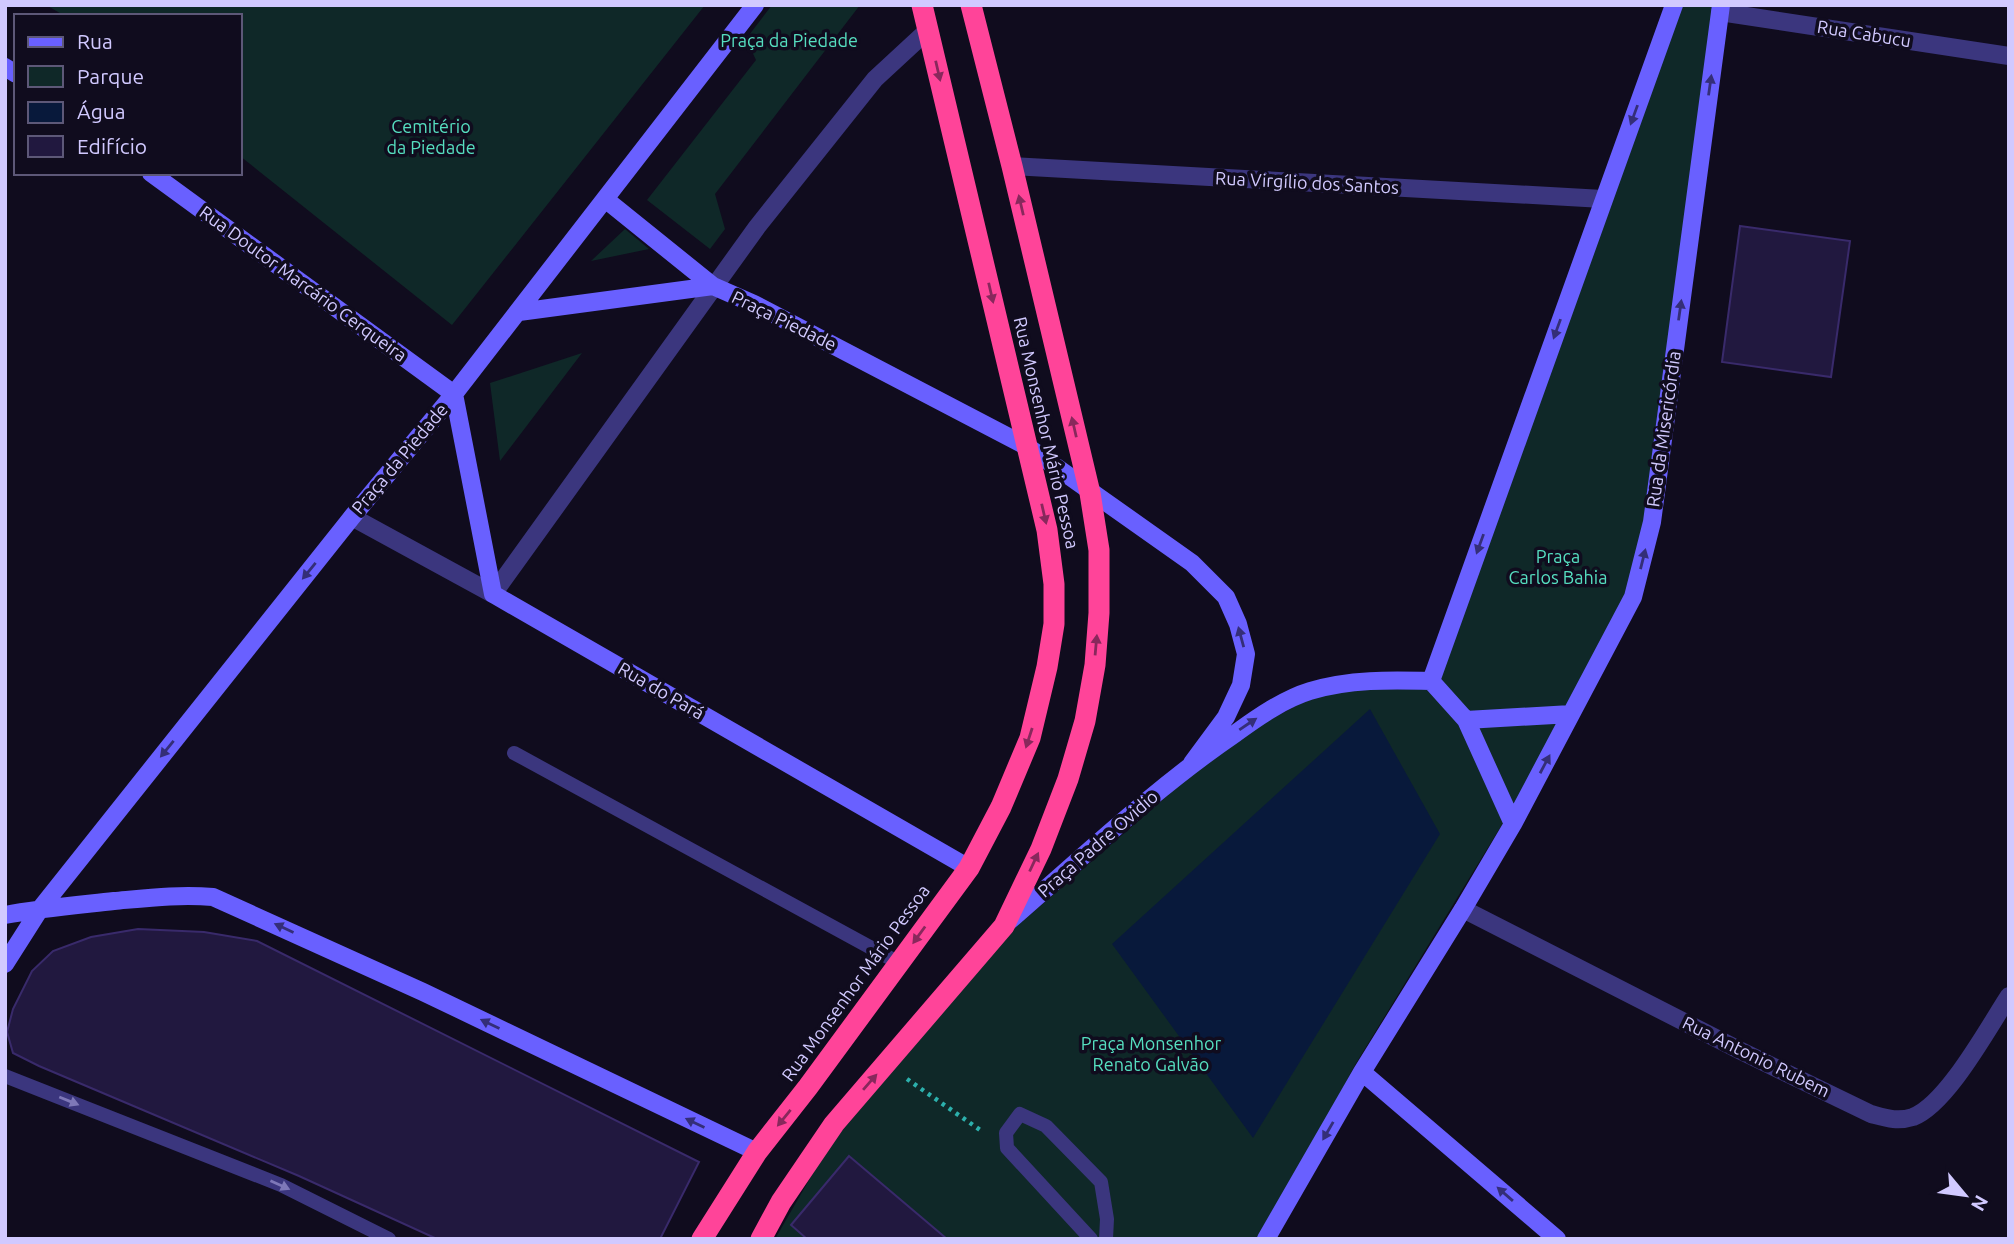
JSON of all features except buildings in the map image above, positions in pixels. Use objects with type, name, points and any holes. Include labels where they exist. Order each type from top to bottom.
[{"type":"highway","name":"Rua Monsenhor Mário Pessoa","points":[[702,1239],[757,1152],[969,868],[1002,807],[1030,738],[1047,667],[1054,624],[1054,584],[1047,530],[922,5]]},
{"type":"highway","name":"Rua Monsenhor Mário Pessoa","points":[[761,1239],[781,1202],[834,1124],[1004,926],[1041,849],[1068,779],[1085,722],[1095,665],[1099,613],[1099,550],[1090,493],[971,5]]},
{"type":"street","name":"Praça da Piedade","points":[[5,964],[40,909],[519,312],[755,5]]},
{"type":"street","points":[[1431,681],[1674,5]]},
{"type":"street","name":"Rua Cabucu","points":[[1720,8],[2009,56]]},
{"type":"street","name":"Rua da Misericórdia","points":[[1513,824],[1633,597],[1652,522],[1720,8]]},
{"type":"street","points":[[493,594],[757,228],[875,79],[928,30]]},
{"type":"street","name":"Rua Virgílio dos Santos","points":[[1012,166],[1603,200]]},
{"type":"street","name":"Rua Doutor Marcário Cerqueira","points":[[154,175],[454,394]]},
{"type":"street","points":[[605,200],[713,286]]},
{"type":"street","name":"Praça Piedade","points":[[519,312],[713,286],[779,317],[1028,447]]},
{"type":"street","points":[[454,394],[493,594]]},
{"type":"street","points":[[1028,447],[1192,563],[1226,597],[1238,624],[1246,654],[1241,685],[1226,717],[1192,763]]},
{"type":"street","name":"Rua do Pará","points":[[352,517],[493,594],[969,868]]},
{"type":"street","points":[[1192,763],[1262,715],[1307,692],[1344,683],[1373,680],[1431,681],[1466,720],[1513,824],[1362,1072],[1266,1239]]},
{"type":"street","points":[[1466,720],[1571,714]]},
{"type":"street","name":"Praça Padre Ovidio","points":[[1004,926],[1192,763]]},
{"type":"street","points":[[5,915],[40,909],[189,895],[213,897],[423,992],[757,1152]]},
{"type":"street","name":"Rua Antonio Rubem","points":[[1463,909],[1741,1051],[1871,1114],[1893,1120],[1910,1118],[1925,1111],[1946,1091],[2009,996]]},
{"type":"street","points":[[1362,1072],[1557,1239]]},
{"type":"lane","points":[[514,753],[899,963]]},
{"type":"lane","points":[[5,1076],[281,1185],[388,1239]]},
{"type":"lane","points":[[1091,1239],[1007,1149],[1006,1133],[1020,1114],[1046,1126],[1101,1182],[1107,1219],[1106,1239]]},
{"type":"path","points":[[901,1075],[1007,1149]]},
{"type":"green space","name":"Cemitério da Piedade","points":[[46,5],[705,5],[452,325],[242,158],[242,14],[62,14]]},
{"type":"green space","name":"Praça da Piedade","points":[[772,5],[860,5],[715,194],[725,229],[710,249],[647,200],[756,60],[746,39]]},
{"type":"green space","name":"Praça Monsenhor Renato Galvão","points":[[1674,5],[1721,5],[1633,597],[1513,824],[1489,750],[1503,823],[1355,1065],[1262,1239],[775,1239],[816,1168],[841,1132],[1008,934],[1196,771],[1266,722],[1311,698],[1348,690],[1431,681]]},
{"type":"green space","points":[[625,229],[649,249],[591,261]]},
{"type":"green space","points":[[582,353],[500,461],[490,383]]},
{"type":"water","points":[[1370,709],[1440,834],[1253,1138],[1112,944]]},
{"type":"park label","name":"Praça Carlos Bahia","points":[[1558,567]]}]
